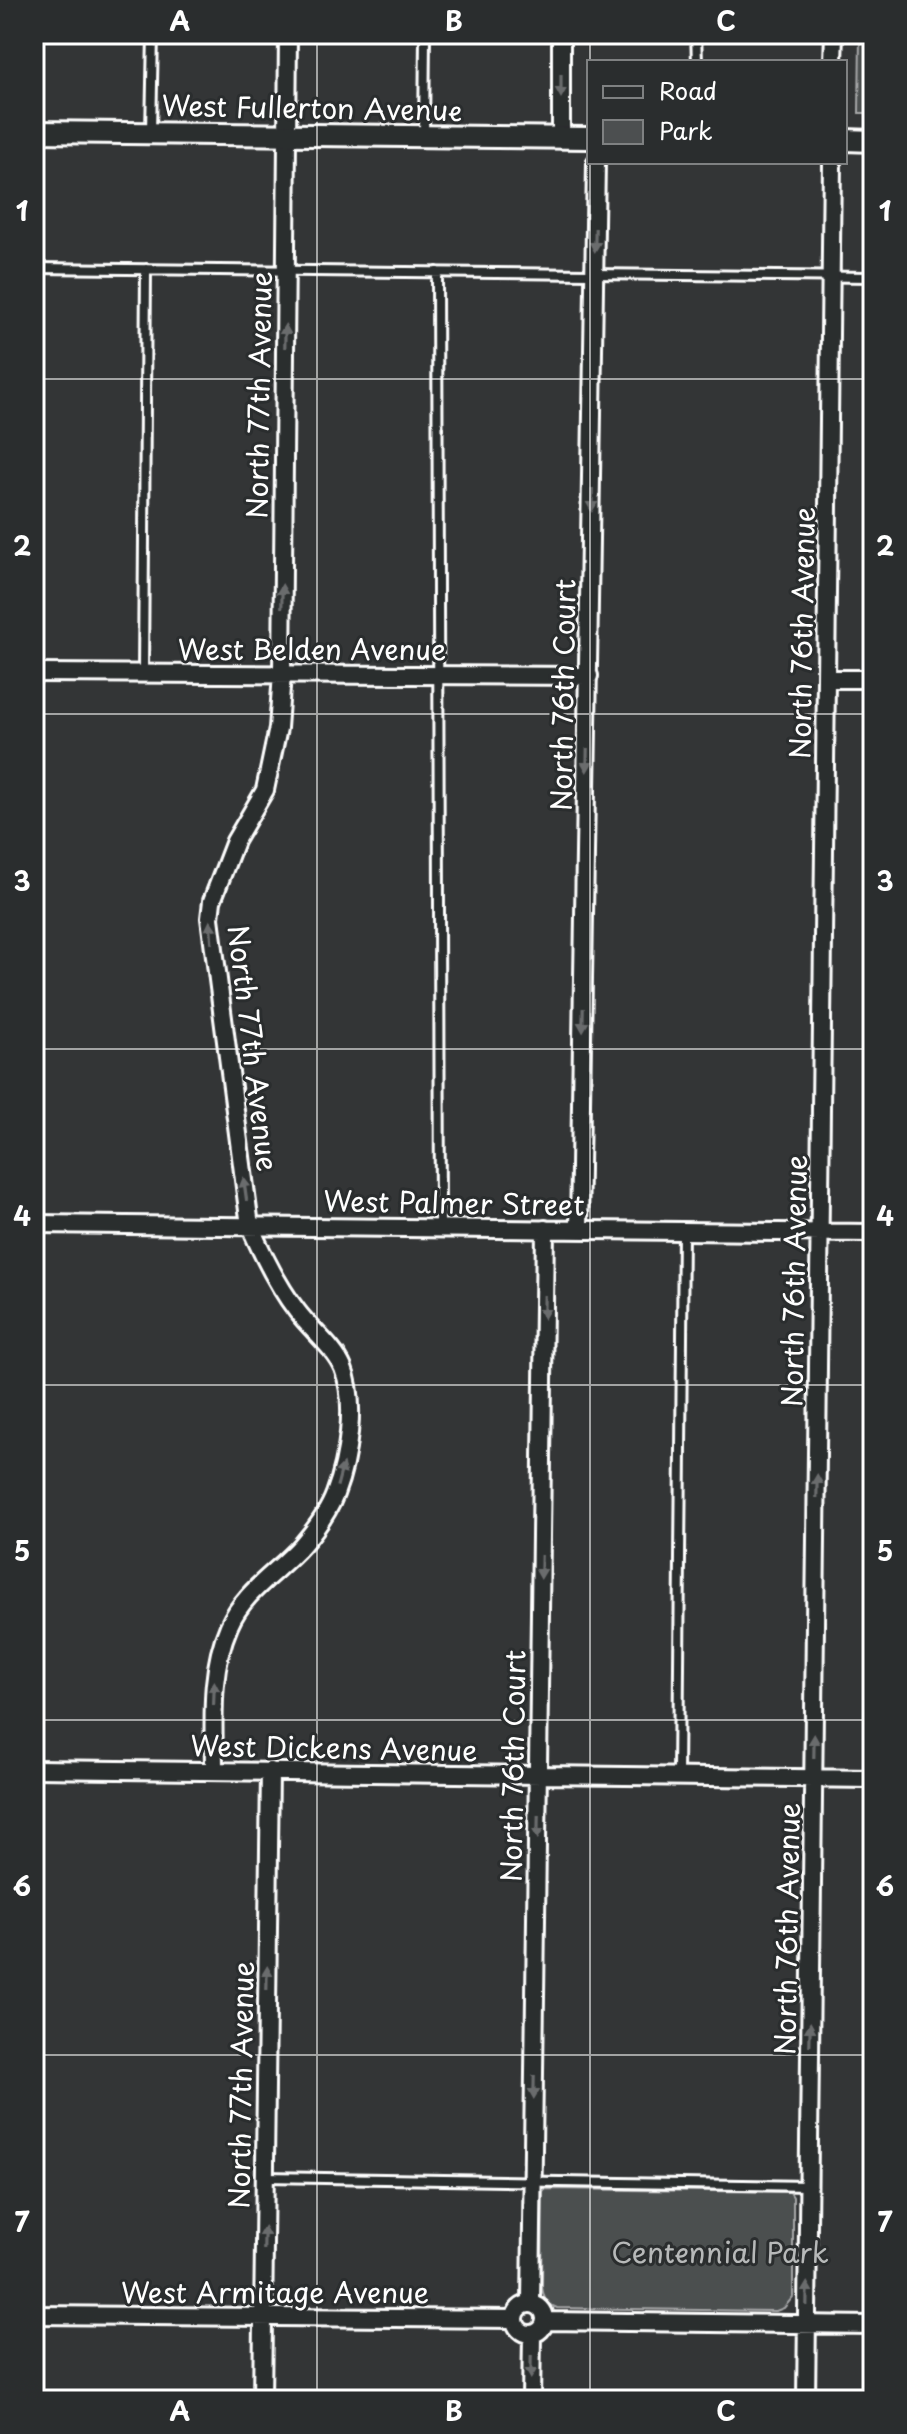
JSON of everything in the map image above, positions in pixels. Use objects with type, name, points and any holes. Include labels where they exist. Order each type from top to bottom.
[{"type":"street","name":"North 77th Avenue","points":[[214,1771],[214,1685],[218,1653],[244,1600],[300,1547],[320,1522],[335,1495],[346,1453],[350,1416],[342,1367],[279,1284],[250,1226],[210,918],[212,901],[229,854],[265,790],[278,728],[282,674],[288,34]]},
{"type":"street","points":[[561,34],[561,137]]},
{"type":"street","points":[[833,60],[834,34]]},
{"type":"street","name":"West Fullerton Avenue","points":[[34,132],[587,138]]},
{"type":"street","points":[[847,140],[873,141]]},
{"type":"street","name":"North 76th Court","points":[[579,1230],[596,164]]},
{"type":"street","name":"North 76th Avenue","points":[[806,2400],[832,164]]},
{"type":"street","name":"West Belden Avenue","points":[[34,673],[589,676]]},
{"type":"street","points":[[826,679],[873,679]]},
{"type":"street","name":"West Palmer Street","points":[[34,1224],[873,1233]]},
{"type":"street","name":"North 76th Court","points":[[531,2303],[545,1229]]},
{"type":"street","name":"West Dickens Avenue","points":[[34,1769],[873,1779]]},
{"type":"street","name":"North 77th Avenue","points":[[262,2400],[270,1771]]},
{"type":"street","points":[[531,2303],[544,2311],[546,2321],[541,2330],[532,2334],[522,2331],[515,2319],[522,2306],[531,2303]]},
{"type":"street","name":"West Armitage Avenue","points":[[34,2315],[515,2319]]},
{"type":"street","points":[[546,2321],[873,2325]]},
{"type":"street","points":[[531,2400],[532,2334]]},
{"type":"lane","points":[[151,133],[153,34]]},
{"type":"lane","points":[[424,136],[425,34]]},
{"type":"lane","points":[[696,34],[697,60]]},
{"type":"lane","points":[[34,268],[873,277]]},
{"type":"lane","points":[[143,673],[146,269]]},
{"type":"lane","points":[[437,272],[440,1228]]},
{"type":"lane","points":[[678,1776],[683,1230]]},
{"type":"lane","points":[[265,2177],[809,2186]]},
{"type":"green space","points":[[860,34],[873,34],[873,113],[859,113]]},
{"type":"green space","name":"Centennial Park","points":[[543,2191],[790,2192],[793,2197],[793,2297],[784,2308],[776,2311],[557,2308],[546,2300],[542,2287]]}]
